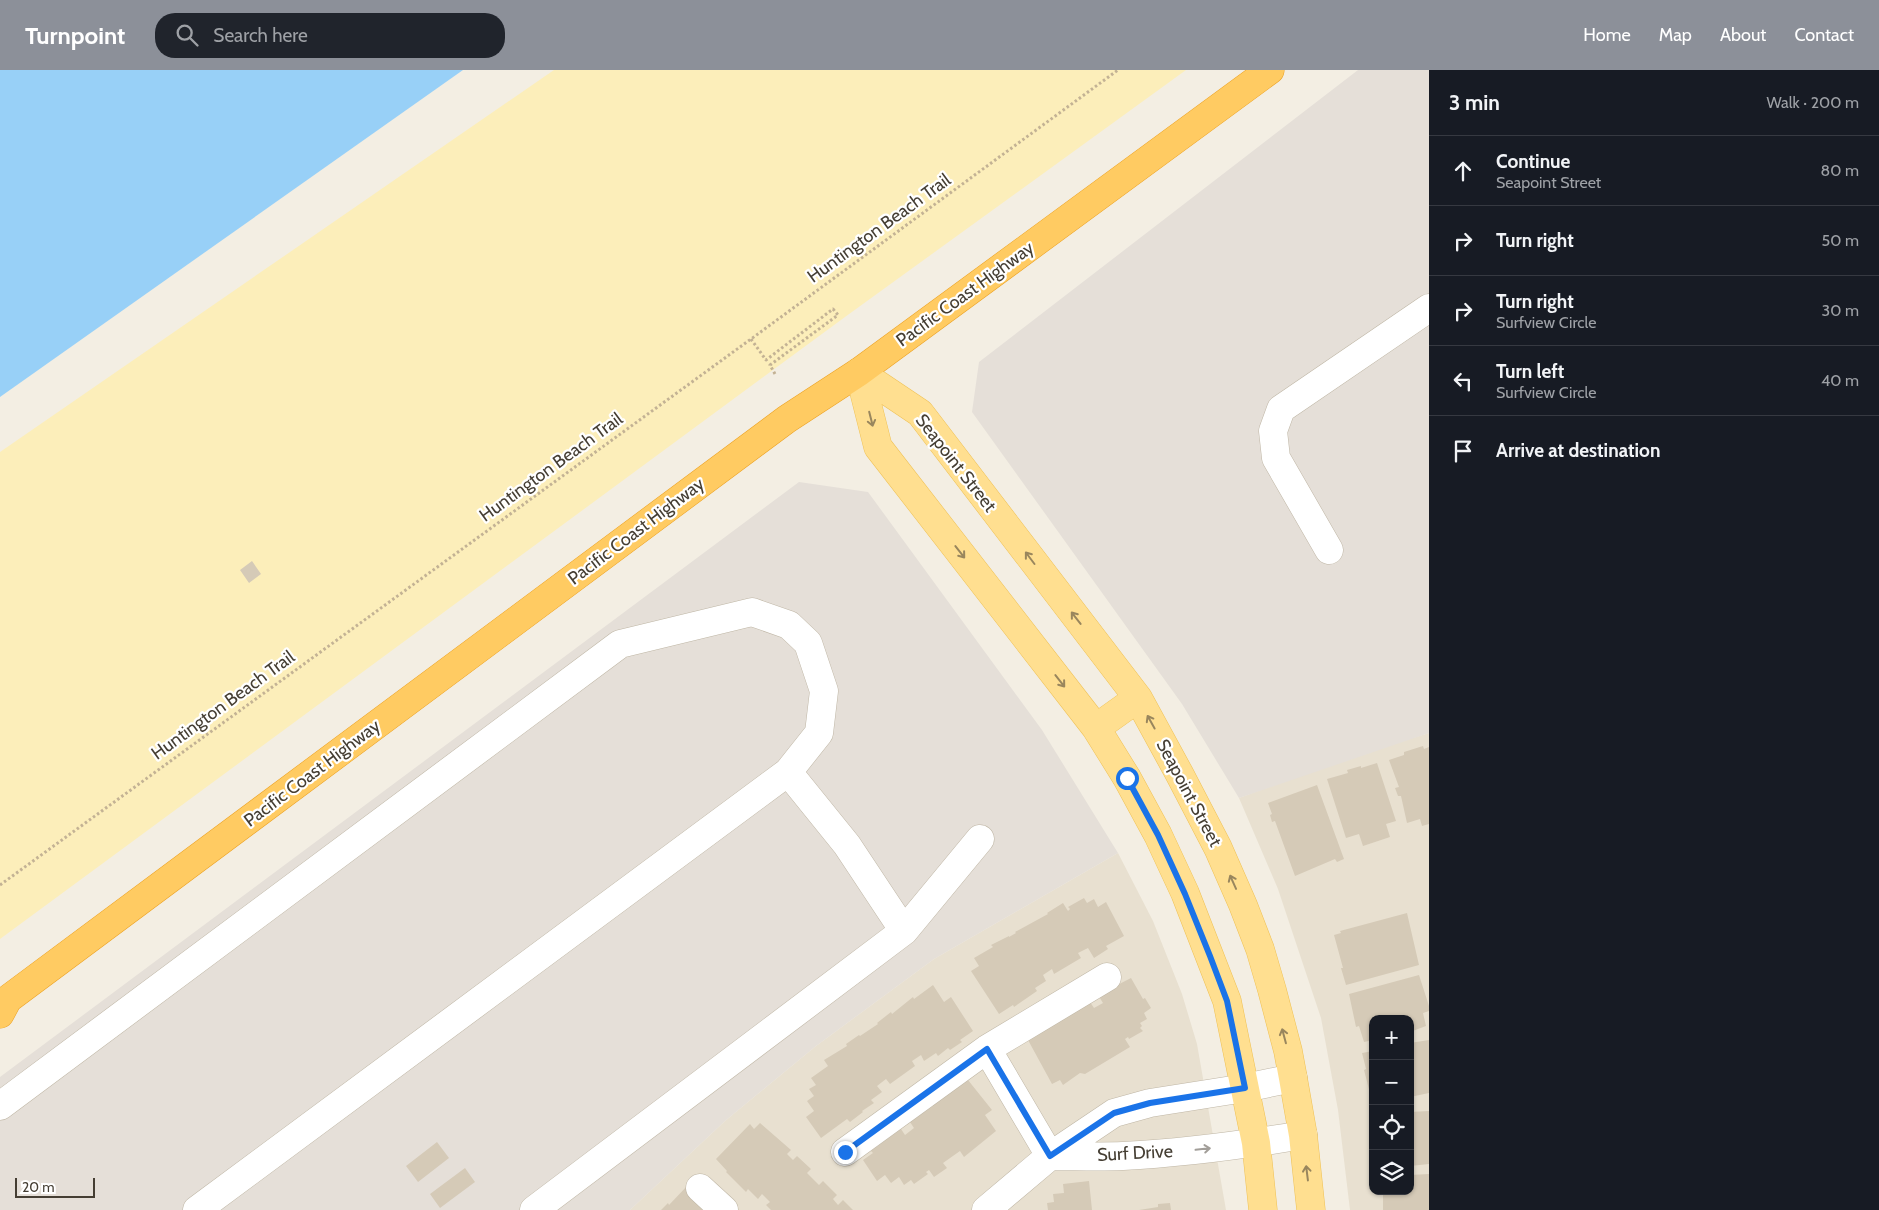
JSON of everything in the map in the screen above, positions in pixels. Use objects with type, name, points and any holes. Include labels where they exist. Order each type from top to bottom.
[{"type":"highway","name":"Pacific Coast Highway","points":[[3,1005],[787,418],[859,372],[1270,70]]},
{"type":"main road","name":"Seapoint Street","points":[[859,372],[920,413],[1138,698],[1218,848],[1260,949],[1288,1051],[1303,1135],[1311,1210]]},
{"type":"main road","points":[[859,372],[878,447],[1096,728],[1127,778],[1158,835],[1185,894],[1227,1001],[1256,1143],[1263,1210]]},
{"type":"main road","points":[[1096,728],[1138,698]]},
{"type":"street","points":[[1329,550],[1276,458],[1273,431],[1281,409],[1429,308]]},
{"type":"street","points":[[0,1106],[620,644],[752,612],[789,625],[808,643],[824,691],[819,732],[788,772],[197,1210]]},
{"type":"street","points":[[788,772],[847,845],[904,931]]},
{"type":"street","points":[[534,1210],[904,931],[980,839]]},
{"type":"street","points":[[845,1152],[987,1049],[1107,977]]},
{"type":"street","points":[[987,1049],[1050,1156]]},
{"type":"street","points":[[986,1210],[1050,1156],[1114,1113],[1150,1103],[1245,1088],[1293,1078]]},
{"type":"street","name":"Surf Drive","points":[[1050,1156],[1122,1156],[1256,1143],[1303,1135]]},
{"type":"street","points":[[700,1188],[724,1210]]},
{"type":"path","name":"Huntington Beach Trail","points":[[0,885],[1118,70]]},
{"type":"path","points":[[751,339],[766,360],[833,309],[838,315],[770,365],[776,374]]},
{"type":"shaded area","points":[[1358,70],[1429,70],[1429,733],[1239,798],[1182,704],[972,412],[979,362]]},
{"type":"shaded area","points":[[799,482],[868,492],[1042,730],[1118,853],[934,959],[816,1046],[725,1121],[630,1210],[0,1210],[0,1077]]},
{"type":"shaded area","points":[[1429,733],[1429,1210],[1350,1210],[1338,1110],[1321,1018],[1278,889],[1239,798],[1338,761]]},
{"type":"shaded area","points":[[1118,853],[1153,921],[1182,994],[1197,1044],[1226,1210],[630,1210],[725,1121],[816,1046],[934,959]]},
{"type":"sand","points":[[554,70],[1186,70],[845,317],[0,939],[0,452]]},
{"type":"water","points":[[0,70],[463,70],[0,397]]},
{"type":"building","points":[[252,561],[261,574],[249,583],[240,570]]},
{"type":"building","points":[[1423,746],[1424,749],[1429,747],[1429,824],[1422,826],[1420,819],[1407,823],[1401,796],[1398,796],[1395,788],[1399,787],[1389,760],[1404,755],[1404,752]]},
{"type":"building","points":[[1377,763],[1396,821],[1386,824],[1390,837],[1363,846],[1359,834],[1346,838],[1327,779],[1348,773],[1347,770]]},
{"type":"building","points":[[1317,785],[1344,859],[1337,862],[1335,859],[1295,876],[1275,821],[1272,822],[1270,815],[1272,814],[1268,803]]},
{"type":"building","points":[[1084,898],[1087,903],[1094,899],[1098,907],[1106,902],[1124,936],[1106,946],[1108,949],[1094,958],[1088,948],[1078,953],[1081,958],[1054,974],[1052,969],[1043,975],[1046,981],[1035,988],[1037,991],[1014,1007],[1013,1005],[999,1014],[971,971],[979,966],[974,958],[993,947],[991,945],[1016,933],[1063,903],[1068,911],[1070,909],[1068,907]]},
{"type":"building","points":[[1407,913],[1419,965],[1346,985],[1334,935],[1341,933],[1340,931]]},
{"type":"building","points":[[1419,975],[1429,1006],[1429,1011],[1423,1013],[1426,1026],[1414,1030],[1414,1015],[1369,1015],[1369,1041],[1364,1042],[1359,1026],[1356,1027],[1349,994]]},
{"type":"building","points":[[1131,978],[1143,999],[1145,998],[1151,1008],[1144,1013],[1147,1019],[1140,1023],[1142,1026],[1140,1028],[1143,1031],[1129,1039],[1128,1037],[1125,1039],[1130,1047],[1085,1074],[1080,1073],[1063,1085],[1060,1080],[1052,1084],[1028,1040],[1090,1002],[1094,1008],[1103,1003],[1098,995]]},
{"type":"building","points":[[933,985],[944,1002],[951,997],[973,1031],[960,1040],[962,1042],[950,1050],[948,1048],[938,1056],[936,1053],[924,1061],[921,1055],[912,1061],[915,1066],[890,1084],[886,1079],[877,1086],[882,1092],[871,1100],[874,1103],[850,1122],[847,1119],[821,1138],[806,1117],[814,1111],[807,1101],[814,1096],[809,1089],[816,1085],[811,1078],[828,1066],[824,1060],[878,1024],[891,1012],[892,1014],[913,997],[914,999]]},
{"type":"building","points":[[1429,1040],[1429,1093],[1414,1096],[1414,1060],[1414,1042]]},
{"type":"building","points":[[1369,1052],[1369,1089],[1364,1070],[1366,1069],[1362,1053]]},
{"type":"building","points":[[968,1080],[992,1110],[985,1115],[996,1131],[964,1157],[960,1151],[943,1163],[947,1168],[934,1177],[929,1170],[926,1172],[928,1174],[914,1184],[911,1180],[904,1185],[899,1177],[891,1183],[885,1175],[877,1181],[863,1160],[873,1153],[871,1151],[901,1129],[905,1135],[914,1128],[910,1122]]},
{"type":"building","points":[[1429,1111],[1429,1164],[1414,1166],[1414,1112]]},
{"type":"building","points":[[760,1123],[791,1150],[787,1154],[793,1160],[797,1156],[811,1169],[807,1173],[819,1185],[823,1181],[837,1195],[833,1199],[838,1205],[843,1200],[853,1210],[771,1210],[766,1205],[770,1202],[762,1194],[758,1199],[748,1189],[746,1192],[716,1159],[750,1124],[754,1129]]},
{"type":"building","points":[[437,1142],[449,1158],[418,1182],[406,1166]]},
{"type":"building","points":[[465,1168],[475,1182],[440,1208],[430,1194]]},
{"type":"building","points":[[1429,1174],[1429,1210],[1383,1210],[1383,1195],[1414,1195],[1414,1175]]},
{"type":"building","points":[[1089,1181],[1092,1210],[1048,1210],[1047,1203],[1054,1202],[1053,1194],[1064,1193],[1063,1184]]},
{"type":"building","points":[[688,1185],[714,1210],[661,1210],[668,1203],[669,1205]]},
{"type":"building","points":[[1170,1203],[1171,1210],[1139,1210],[1158,1207],[1158,1204]]},
{"type":"route","points":[[845,1152],[987,1049],[1050,1156],[1114,1113],[1150,1103],[1245,1088],[1227,1001],[1210,956],[1185,894],[1158,835],[1127,778]]}]
